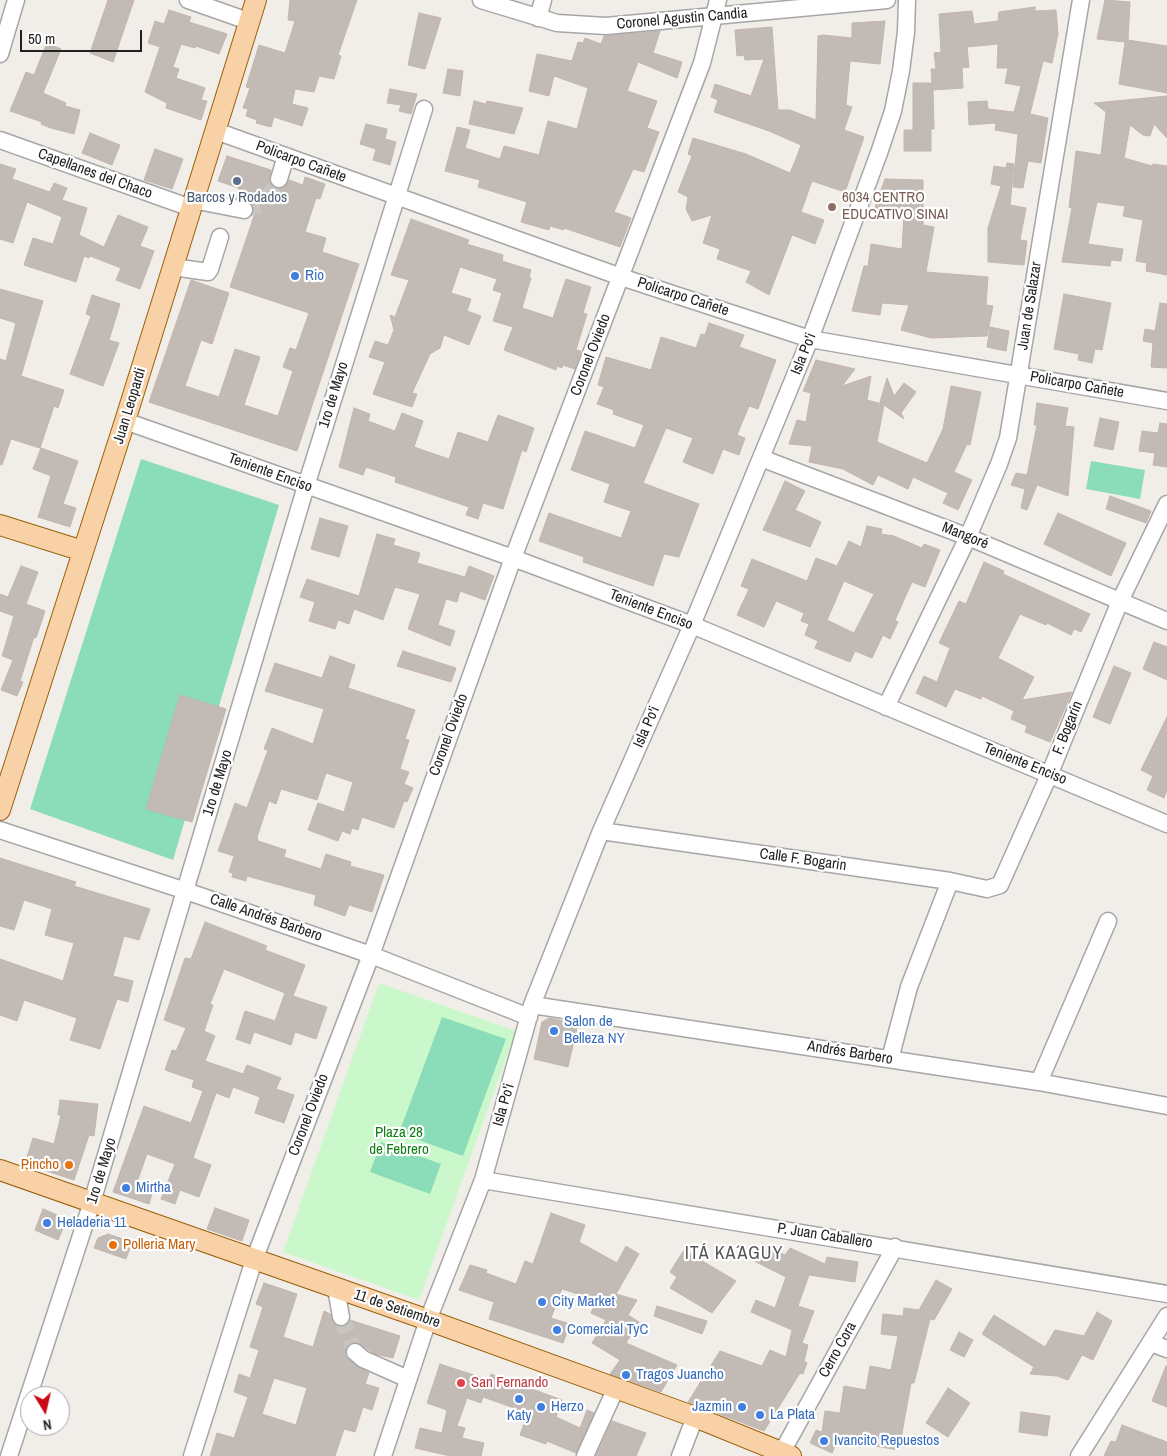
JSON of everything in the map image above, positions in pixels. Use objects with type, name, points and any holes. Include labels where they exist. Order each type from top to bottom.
[{"type":"main road","name":"Juan Leopardi","points":[[0,810],[125,421],[256,0]]},
{"type":"main road","points":[[0,525],[83,551]]},
{"type":"main road","name":"11 de Setiembre","points":[[0,1170],[428,1320],[695,1417],[786,1454]]},
{"type":"street","points":[[0,54],[16,0]]},
{"type":"street","points":[[188,0],[248,21]]},
{"type":"street","name":"Coronel Agustin Candia","points":[[480,0],[557,23],[606,26],[887,0]]},
{"type":"street","points":[[538,18],[543,0]]},
{"type":"street","name":"Coronel Oviedo","points":[[192,1456],[254,1260],[371,955],[513,558],[702,63],[718,0]]},
{"type":"street","name":"Isla Po'i","points":[[383,1456],[428,1320],[483,1180],[530,1011],[601,831],[692,625],[810,339],[893,111],[906,32],[907,0]]},
{"type":"street","name":"Juan de Salazar","points":[[886,707],[968,537],[1008,438],[1080,0]]},
{"type":"street","name":"1ro de Mayo","points":[[10,1456],[92,1202],[306,486],[424,109]]},
{"type":"street","name":"Policarpo Cañete","points":[[216,130],[396,197],[621,277],[810,339],[1167,401]]},
{"type":"street","name":"Capellanes del Chaco","points":[[0,140],[192,204],[244,210]]},
{"type":"street","points":[[279,179],[286,156]]},
{"type":"street","points":[[173,267],[208,272],[220,237]]},
{"type":"street","name":"Teniente Enciso","points":[[125,421],[513,558],[692,625],[886,707],[1050,773],[1167,824]]},
{"type":"street","name":"Mangoré","points":[[761,458],[968,537],[1167,621]]},
{"type":"street","name":"F. Bogarín","points":[[1003,882],[1120,601],[1167,504]]},
{"type":"street","name":"Calle Andrés Barbero","points":[[0,830],[186,891],[530,1011]]},
{"type":"street","name":"Calle F. Bogarin","points":[[601,831],[950,881],[987,888],[996,887],[1003,882]]},
{"type":"street","points":[[890,1059],[909,987],[950,881]]},
{"type":"street","points":[[1039,1082],[1108,921]]},
{"type":"street","name":"Andrés Barbero","points":[[530,1011],[890,1059],[1039,1082],[1167,1106]]},
{"type":"street","name":"P. Juan Caballero","points":[[483,1180],[895,1247],[1167,1294]]},
{"type":"street","name":"Cerro Cora","points":[[786,1454],[895,1247]]},
{"type":"street","points":[[336,1288],[341,1317]]},
{"type":"street","points":[[1079,1456],[1167,1316]]},
{"type":"street","points":[[1151,1343],[1167,1349]]},
{"type":"street","points":[[355,1352],[363,1359],[408,1380]]},
{"type":"street","points":[[585,1456],[616,1388]]},
{"type":"street","points":[[680,1456],[695,1417]]},
{"type":"green space","points":[[141,459],[279,505],[173,860],[30,809]]},
{"type":"green space","points":[[1091,461],[1145,470],[1140,499],[1086,489]]},
{"type":"green space","name":"Plaza 28 de Febrero","points":[[379,983],[516,1031],[419,1300],[283,1252]]},
{"type":"green space","points":[[442,1017],[506,1039],[463,1156],[399,1133]]},
{"type":"green space","points":[[381,1142],[441,1164],[430,1194],[370,1172]]},
{"type":"building","points":[[108,0],[134,0],[113,62],[90,53]]},
{"type":"building","points":[[290,0],[357,0],[338,55],[341,56],[334,79],[319,76],[314,92],[295,89],[292,104],[308,108],[302,126],[274,117],[271,127],[256,123],[257,120],[246,116],[248,109],[243,108],[250,88],[246,87],[259,45],[285,53],[295,21],[288,20]]},
{"type":"building","points":[[1105,0],[1130,2],[1128,40],[1167,46],[1167,93],[1119,84],[1125,42],[1097,39]]},
{"type":"building","points":[[1035,7],[1035,11],[1056,10],[1058,34],[1052,63],[1043,61],[1030,114],[1048,118],[1041,163],[1028,161],[1023,188],[1013,187],[1018,134],[995,130],[996,123],[969,125],[968,102],[987,101],[988,109],[1014,112],[1021,86],[1005,83],[1008,68],[997,68],[998,44],[967,47],[969,67],[962,68],[963,88],[933,90],[934,129],[931,129],[931,151],[904,151],[904,130],[913,130],[913,83],[932,83],[931,69],[936,69],[934,53],[941,52],[939,14],[972,11],[974,24],[998,21],[999,12]]},
{"type":"building","points":[[169,10],[191,17],[189,22],[227,34],[219,54],[196,46],[195,48],[181,44],[173,67],[179,69],[176,78],[205,88],[201,100],[207,101],[201,120],[166,108],[167,103],[145,92],[160,47],[148,43],[155,21],[164,24]]},
{"type":"building","points":[[419,13],[441,18],[425,69],[408,65]]},
{"type":"building","points":[[885,21],[880,64],[850,61],[846,105],[852,107],[844,130],[864,137],[845,192],[812,181],[801,212],[824,220],[815,244],[792,235],[769,295],[746,282],[751,271],[717,259],[720,249],[703,243],[712,215],[692,221],[686,209],[688,197],[678,192],[692,156],[688,154],[693,138],[746,154],[790,173],[801,145],[769,131],[714,112],[718,100],[711,97],[715,84],[751,96],[764,59],[745,60],[744,55],[737,56],[735,30],[772,27],[778,110],[790,110],[816,120],[818,36],[852,38],[852,23]]},
{"type":"building","points":[[660,31],[653,53],[682,62],[677,78],[638,62],[627,91],[657,101],[647,128],[659,132],[644,172],[633,169],[614,212],[631,218],[620,247],[564,228],[564,230],[550,226],[549,230],[521,222],[527,202],[478,187],[480,180],[445,171],[457,127],[470,130],[465,148],[500,159],[504,146],[539,155],[548,121],[577,129],[588,88],[554,76],[549,96],[529,91],[537,54],[572,61],[578,42],[583,43],[585,38],[601,44],[604,36]]},
{"type":"building","points":[[47,43],[61,49],[43,93],[66,103],[65,106],[80,110],[74,134],[51,128],[41,124],[42,122],[10,111],[26,72],[34,75]]},
{"type":"building","points":[[448,69],[463,71],[460,96],[443,93]]},
{"type":"building","points":[[390,89],[417,94],[411,114],[399,111],[401,105],[387,103]]},
{"type":"building","points":[[1167,96],[1167,138],[1154,124],[1150,136],[1143,135],[1130,125],[1124,158],[1152,166],[1153,164],[1167,166],[1167,275],[1146,271],[1147,263],[1136,261],[1143,220],[1123,216],[1125,206],[1097,202],[1088,244],[1123,249],[1121,261],[1111,260],[1110,266],[1062,262],[1072,208],[1069,207],[1076,151],[1101,155],[1106,112],[1094,103]]},
{"type":"building","points":[[474,101],[486,104],[487,101],[523,108],[514,134],[469,124]]},
{"type":"building","points":[[366,124],[387,129],[385,139],[396,142],[390,165],[373,160],[376,149],[360,144]]},
{"type":"building","points":[[90,133],[120,145],[112,165],[82,153]]},
{"type":"building","points":[[155,149],[183,159],[172,189],[144,180]]},
{"type":"building","points":[[227,156],[271,170],[269,182],[277,189],[285,187],[289,180],[303,185],[305,177],[325,184],[320,199],[316,198],[305,232],[326,238],[322,252],[359,264],[297,451],[149,402],[191,280],[229,293],[212,344],[201,340],[185,386],[219,397],[235,349],[260,357],[244,405],[278,416],[293,371],[283,367],[290,348],[296,350],[309,313],[230,287],[255,213],[250,202],[235,198],[239,188],[218,181]]},
{"type":"building","points":[[1007,163],[1014,164],[1010,205],[1026,208],[1020,240],[1027,241],[1024,265],[988,262],[988,228],[1001,186],[991,184],[994,166],[1006,168]]},
{"type":"building","points":[[0,164],[16,169],[12,179],[50,192],[54,183],[67,188],[62,200],[87,208],[79,235],[104,247],[118,215],[148,227],[140,246],[154,251],[140,289],[116,280],[121,268],[90,256],[89,258],[84,256],[76,282],[24,265],[33,238],[53,244],[62,217],[27,202],[13,243],[0,239]]},
{"type":"building","points":[[885,179],[923,180],[923,225],[934,227],[926,272],[988,277],[986,305],[993,306],[987,336],[931,338],[901,330],[909,305],[882,303],[880,315],[852,311],[864,266],[868,266],[871,244],[902,249],[904,215],[873,213]]},
{"type":"building","points":[[411,219],[469,240],[467,244],[503,255],[502,261],[531,270],[529,277],[531,278],[522,308],[553,318],[566,279],[591,287],[583,313],[587,314],[576,350],[581,351],[575,369],[563,365],[562,368],[557,366],[556,370],[504,350],[513,327],[493,321],[502,293],[493,290],[497,279],[460,267],[451,293],[471,299],[467,311],[481,316],[469,345],[444,335],[440,348],[430,354],[412,393],[417,394],[412,407],[373,394],[385,362],[369,357],[375,341],[388,345],[394,330],[390,315],[395,317],[409,280],[391,275]]},
{"type":"building","points":[[0,289],[43,301],[21,376],[64,390],[58,408],[54,406],[40,448],[11,439],[2,465],[0,464],[0,359],[6,361],[16,323],[0,318]]},
{"type":"building","points":[[1064,294],[1111,303],[1102,350],[1095,349],[1092,363],[1078,360],[1079,354],[1054,349]]},
{"type":"building","points":[[92,295],[120,304],[109,340],[119,343],[103,386],[70,374],[91,316],[86,314]]},
{"type":"building","points":[[1160,303],[1167,304],[1167,368],[1151,367],[1153,343],[1143,341],[1145,329],[1155,331]]},
{"type":"building","points":[[709,323],[744,335],[739,347],[776,360],[758,409],[749,406],[737,435],[745,438],[739,455],[723,449],[713,474],[683,462],[693,438],[666,428],[643,483],[699,504],[679,557],[664,554],[653,586],[583,562],[584,557],[539,541],[549,513],[621,538],[631,511],[604,502],[610,484],[571,470],[585,431],[635,448],[644,425],[613,414],[614,410],[597,404],[604,387],[598,385],[606,357],[651,370],[661,337],[696,348],[701,334],[705,335]]},
{"type":"building","points":[[990,327],[1009,331],[1006,351],[987,347]]},
{"type":"building","points":[[816,360],[855,369],[842,386],[871,376],[867,400],[882,404],[880,402],[887,378],[894,396],[904,383],[916,392],[901,413],[904,419],[884,405],[877,442],[927,463],[943,429],[951,386],[981,392],[970,445],[967,444],[954,472],[972,480],[958,510],[943,503],[948,493],[913,477],[908,489],[878,475],[873,485],[843,469],[809,462],[812,446],[789,444],[797,420],[806,422],[811,393],[803,391]]},
{"type":"building","points":[[1037,403],[1068,408],[1065,426],[1074,427],[1068,496],[1037,485],[1027,510],[1021,508],[1025,489],[1011,485],[1016,473],[1027,475],[1037,425],[1034,425]]},
{"type":"building","points":[[354,408],[370,414],[368,421],[395,431],[402,413],[423,421],[414,447],[449,459],[458,432],[488,442],[498,415],[534,428],[526,452],[522,450],[503,509],[483,503],[478,519],[466,515],[469,507],[395,482],[396,477],[366,467],[363,475],[339,467]]},
{"type":"building","points":[[1100,418],[1119,422],[1113,450],[1094,446]]},
{"type":"building","points":[[1160,423],[1167,424],[1167,467],[1153,465],[1155,453],[1139,451],[1142,431],[1158,433]]},
{"type":"building","points":[[41,448],[78,461],[63,504],[76,508],[70,527],[38,517],[51,476],[33,469]]},
{"type":"building","points":[[785,481],[805,491],[795,510],[821,522],[810,547],[763,530]]},
{"type":"building","points":[[1110,496],[1151,511],[1146,523],[1106,509]]},
{"type":"building","points":[[1058,513],[1126,543],[1111,576],[1044,544]]},
{"type":"building","points":[[320,518],[348,526],[339,557],[311,549]]},
{"type":"building","points":[[867,526],[882,529],[881,534],[894,536],[922,548],[924,544],[940,550],[925,587],[912,582],[895,620],[898,622],[890,639],[883,635],[872,658],[855,651],[850,662],[815,648],[818,641],[805,635],[809,624],[801,621],[804,613],[776,601],[764,627],[737,615],[749,589],[741,586],[752,559],[807,581],[816,558],[837,566],[849,541],[861,547]],"holes":[[[844,581],[874,594],[854,633],[827,620]]]},
{"type":"building","points":[[377,534],[395,539],[393,545],[420,553],[417,563],[465,577],[469,566],[494,576],[485,600],[460,591],[457,602],[446,599],[438,625],[455,631],[450,646],[408,629],[420,594],[395,587],[383,620],[354,609],[349,624],[338,620],[335,629],[309,621],[315,602],[300,597],[307,579],[359,596]]},
{"type":"building","points":[[984,562],[1004,571],[1003,574],[1090,614],[1081,632],[1074,629],[1071,635],[1047,623],[1046,625],[1020,614],[998,658],[1034,677],[1022,700],[1072,692],[1050,742],[1025,732],[1027,726],[1011,719],[1014,711],[982,696],[981,699],[955,689],[946,707],[916,693],[924,676],[937,682],[950,648],[939,643],[959,601],[966,604]]},
{"type":"building","points":[[21,566],[38,572],[26,604],[45,611],[36,638],[34,637],[20,681],[23,682],[17,696],[1,690],[13,660],[2,656],[14,616],[0,611],[0,594],[8,597]]},
{"type":"building","points":[[1154,642],[1167,647],[1167,680],[1143,669]]},
{"type":"building","points":[[403,651],[456,668],[451,682],[397,666]]},
{"type":"building","points":[[330,656],[355,665],[348,688],[415,710],[405,739],[409,740],[400,769],[409,772],[404,784],[413,788],[407,802],[404,801],[394,828],[362,817],[358,830],[352,828],[350,834],[342,831],[338,841],[308,830],[318,803],[344,812],[353,782],[326,773],[317,800],[281,789],[276,804],[269,801],[257,837],[258,841],[286,850],[284,857],[321,869],[326,854],[351,862],[350,866],[384,875],[372,912],[349,905],[345,916],[314,905],[316,895],[247,876],[246,881],[232,877],[233,873],[229,872],[234,856],[218,851],[235,803],[247,808],[268,750],[264,749],[272,728],[313,744],[324,709],[265,691],[275,663],[322,678]]},
{"type":"building","points":[[1114,666],[1131,673],[1110,724],[1093,717]]},
{"type":"building","points":[[180,695],[226,709],[192,822],[146,809]]},
{"type":"building","points":[[1167,717],[1167,790],[1164,798],[1147,790],[1153,776],[1141,770]]},
{"type":"building","points":[[0,858],[76,882],[74,886],[150,909],[139,940],[124,936],[113,976],[133,981],[128,1002],[117,999],[100,1049],[70,1040],[77,1018],[24,1000],[17,1021],[0,1015],[0,959],[63,981],[74,943],[45,935],[52,909],[24,900],[14,930],[0,926]]},
{"type":"building","points":[[205,922],[267,946],[265,950],[305,965],[293,996],[327,1007],[316,1039],[295,1032],[291,1045],[254,1032],[250,1044],[236,1039],[245,1011],[275,1021],[285,993],[224,969],[210,1004],[213,1005],[204,1031],[215,1036],[205,1061],[243,1074],[247,1065],[281,1078],[276,1089],[294,1095],[284,1123],[255,1113],[260,1097],[233,1087],[229,1098],[216,1093],[193,1158],[211,1165],[199,1197],[180,1190],[175,1204],[161,1199],[175,1164],[147,1154],[137,1182],[154,1187],[149,1204],[113,1192],[144,1106],[191,1123],[203,1091],[192,1087],[194,1080],[165,1070],[172,1050],[176,1051],[186,1028],[164,1020],[185,958],[191,959]]},
{"type":"building","points":[[549,1018],[578,1024],[568,1067],[534,1059],[542,1022]]},
{"type":"building","points":[[60,1100],[98,1104],[94,1136],[89,1135],[74,1180],[25,1164],[33,1138],[54,1144],[61,1115],[58,1115]]},
{"type":"building","points":[[215,1208],[249,1220],[242,1241],[207,1229]]},
{"type":"building","name":"Heladeria 11","points":[[43,1209],[67,1219],[58,1240],[35,1230]]},
{"type":"building","points":[[551,1213],[585,1225],[579,1242],[617,1263],[626,1246],[639,1254],[616,1294],[637,1300],[628,1315],[639,1322],[626,1343],[677,1365],[661,1392],[610,1374],[620,1360],[592,1343],[606,1320],[591,1313],[597,1300],[562,1289],[551,1318],[570,1324],[563,1343],[489,1319],[494,1302],[459,1290],[470,1265],[487,1270],[486,1273],[516,1284],[525,1261],[533,1264]]},
{"type":"building","name":"Polleria Mary","points":[[108,1234],[132,1242],[126,1259],[94,1248],[98,1238]]},
{"type":"building","points":[[763,1244],[785,1255],[790,1248],[825,1264],[827,1257],[858,1262],[855,1282],[809,1275],[798,1306],[814,1311],[802,1343],[808,1345],[804,1361],[807,1363],[803,1374],[800,1373],[764,1431],[688,1402],[720,1351],[762,1366],[770,1350],[786,1357],[792,1330],[751,1312],[756,1300],[775,1308],[786,1277],[754,1261]]},
{"type":"building","points":[[684,1250],[736,1281],[712,1313],[670,1288],[677,1277],[670,1272]]},
{"type":"building","points":[[936,1280],[952,1289],[934,1320],[930,1319],[914,1383],[911,1383],[899,1450],[838,1440],[832,1453],[810,1443],[816,1430],[822,1432],[825,1411],[840,1413],[844,1386],[866,1390],[870,1366],[891,1370],[898,1336],[881,1334],[883,1314],[903,1316],[904,1308],[919,1310]]},
{"type":"building","points":[[264,1283],[297,1294],[283,1337],[313,1347],[324,1311],[330,1314],[333,1323],[338,1326],[347,1325],[350,1320],[400,1336],[393,1358],[375,1354],[357,1342],[347,1346],[345,1355],[348,1359],[369,1373],[365,1384],[379,1388],[372,1410],[363,1407],[355,1432],[344,1429],[335,1456],[210,1456],[217,1433],[234,1438],[248,1397],[234,1392],[239,1374],[250,1378],[259,1350],[250,1347],[263,1307],[256,1304]],"holes":[[[274,1378],[307,1388],[296,1425],[262,1414]]]},
{"type":"building","points":[[657,1306],[707,1321],[702,1334],[654,1316]]},
{"type":"building","points":[[1097,1312],[1112,1321],[1093,1360],[1082,1355],[1068,1380],[1057,1376],[1030,1374],[1034,1367],[982,1334],[994,1315],[1045,1347],[1055,1330],[1084,1336]]},
{"type":"building","points":[[959,1332],[973,1340],[964,1357],[950,1350]]},
{"type":"building","points":[[440,1364],[489,1380],[491,1374],[562,1400],[556,1417],[580,1428],[587,1410],[594,1413],[576,1453],[547,1441],[546,1444],[520,1435],[528,1413],[483,1397],[481,1403],[467,1398],[457,1426],[465,1428],[462,1438],[484,1443],[481,1456],[450,1456],[415,1448],[420,1428],[442,1433],[447,1410],[427,1403]]},
{"type":"building","points":[[1167,1366],[1167,1407],[1152,1401]]},
{"type":"building","points":[[948,1388],[970,1403],[948,1437],[926,1423]]},
{"type":"building","points":[[1021,1412],[1050,1416],[1047,1436],[1019,1432]]},
{"type":"building","points":[[612,1421],[646,1433],[636,1456],[596,1456]]},
{"type":"building","points":[[1122,1425],[1167,1442],[1167,1456],[1104,1456],[1111,1441],[1116,1442]]},
{"type":"tunnel","points":[[244,210],[260,205],[267,199],[279,179]]},
{"type":"tunnel","points":[[341,1317],[355,1352]]},
{"type":"place","name":"Barcos y Rodados","points":[[237,181]]},
{"type":"place","name":"6034 CENTRO EDUCATIVO SINAI","points":[[832,207]]},
{"type":"place","name":"Rio","points":[[295,276]]},
{"type":"place","name":"Salon de Belleza NY","points":[[554,1031]]},
{"type":"place","name":"Pincho","points":[[69,1165]]},
{"type":"place","name":"Mirtha","points":[[126,1188]]},
{"type":"place","name":"Heladeria 11","points":[[47,1223]]},
{"type":"place","name":"Polleria Mary","points":[[113,1245]]},
{"type":"place","name":"City Market","points":[[542,1302]]},
{"type":"place","name":"Comercial TyC","points":[[557,1330]]},
{"type":"place","name":"Tragos Juancho","points":[[626,1375]]},
{"type":"place","name":"San Fernando","points":[[461,1383]]},
{"type":"place","name":"Katy","points":[[519,1399]]},
{"type":"place","name":"Herzo","points":[[541,1407]]},
{"type":"place","name":"Jazmin","points":[[742,1407]]},
{"type":"place","name":"La Plata","points":[[760,1415]]},
{"type":"place","name":"Ivancito Repuestos","points":[[824,1441]]},
{"type":"district","name":"ITÁ KA´AGUY","points":[[734,1254]]}]
